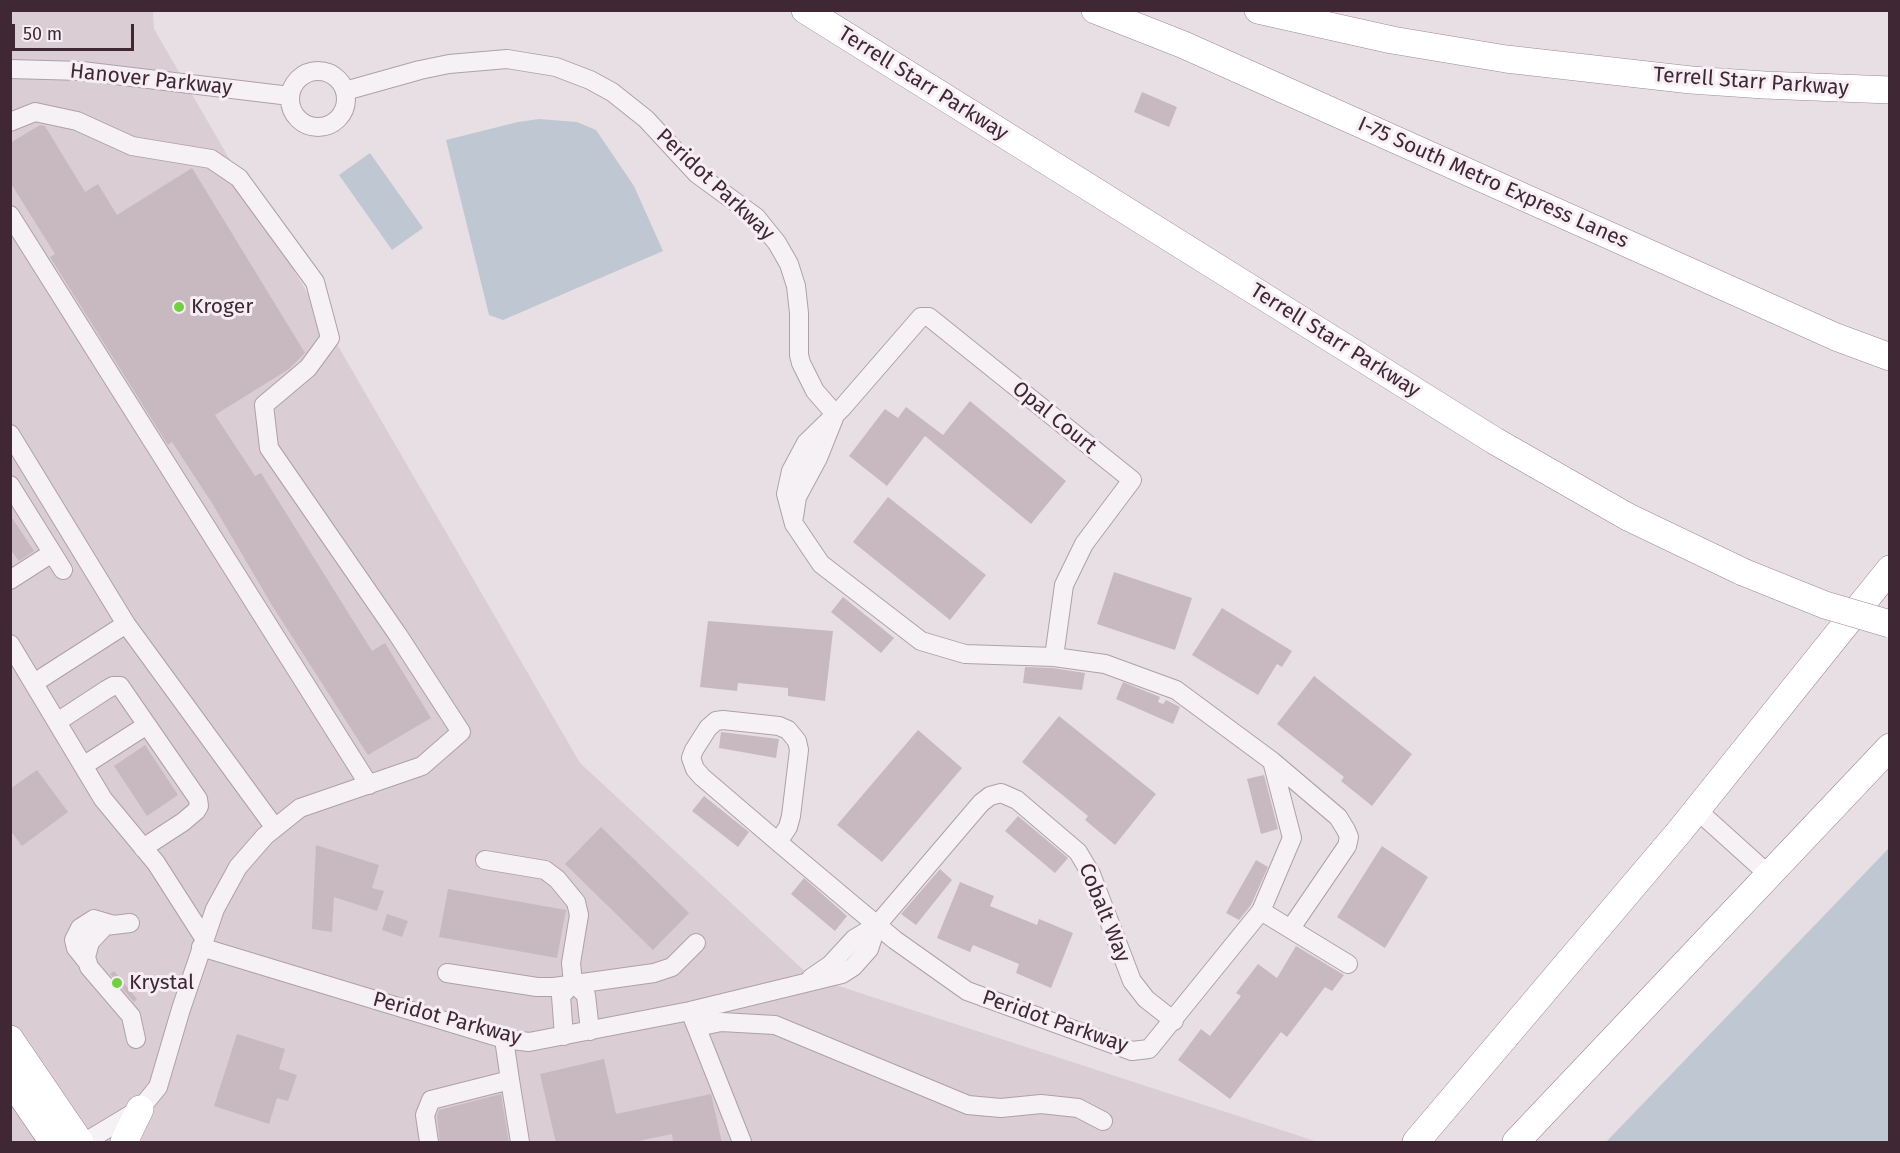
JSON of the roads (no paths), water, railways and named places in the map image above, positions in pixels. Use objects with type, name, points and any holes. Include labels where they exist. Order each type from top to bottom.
[{"type":"highway","name":"Terrell Starr Parkway","points":[[805,10],[1495,441],[1628,517],[1743,572],[1825,605],[1890,624]]},
{"type":"highway","name":"I-75 South Metro Express Lanes","points":[[1095,10],[1184,45],[1836,337],[1890,357]]},
{"type":"highway","name":"Terrell Starr Parkway","points":[[1258,10],[1392,40],[1506,59],[1691,80],[1890,90]]},
{"type":"highway","points":[[1416,1143],[1697,810],[1890,569]]},
{"type":"highway","points":[[1516,1143],[1890,747]]},
{"type":"highway","points":[[10,1038],[80,1143]]},
{"type":"highway","points":[[10,1079],[52,1143]]},
{"type":"highway","points":[[124,1143],[140,1109]]},
{"type":"street","name":"Peridot Parkway","points":[[345,91],[449,64],[507,58],[556,67],[590,80],[612,92],[641,115],[697,174],[756,217],[777,243],[789,264],[796,286],[801,363],[815,391],[835,414]]},
{"type":"street","name":"Hanover Parkway","points":[[10,69],[81,71],[290,96]]},
{"type":"street","points":[[320,70],[336,76],[345,91],[346,100],[340,117],[325,126],[307,125],[300,120],[290,105],[290,96],[297,80],[312,71],[320,70]]},
{"type":"street","points":[[10,122],[35,112],[77,121],[132,146],[211,159],[239,178],[315,282],[330,338],[308,368],[264,405],[269,448],[398,635],[461,732],[422,766],[300,808],[265,836],[238,867],[215,909],[202,943],[158,1087],[140,1109],[85,1143]]},
{"type":"street","points":[[10,215],[369,785]]},
{"type":"street","name":"Opal Court","points":[[835,414],[921,317],[928,317],[1132,480],[1084,544],[1064,585],[1054,657]]},
{"type":"street","points":[[835,414],[806,443],[791,471],[786,495],[794,524],[821,564],[921,641],[965,654],[1054,657],[1105,664],[1176,690],[1272,761],[1338,817],[1348,837],[1344,850],[1291,928]]},
{"type":"street","points":[[10,434],[126,624],[275,828]]},
{"type":"street","points":[[10,485],[63,570]]},
{"type":"street","points":[[12,588],[52,553]]},
{"type":"street","points":[[34,683],[126,624]]},
{"type":"street","points":[[10,644],[103,799],[156,863],[202,943]]},
{"type":"street","points":[[57,722],[106,690],[113,686],[120,686],[198,799],[199,806],[183,822],[143,848]]},
{"type":"street","points":[[778,842],[788,827],[791,816],[799,750],[797,741],[788,730],[779,726],[716,721],[708,728],[694,750],[691,758],[693,766],[702,777],[778,842],[877,925]]},
{"type":"street","points":[[83,766],[147,725]]},
{"type":"street","name":"Peridot Parkway","points":[[202,943],[504,1039],[529,1042],[590,1031],[694,1019],[802,984],[848,972],[870,949],[877,925],[967,991],[1132,1051],[1149,1049],[1261,911],[1292,838],[1272,761]]},
{"type":"street","name":"Cobalt Way","points":[[877,925],[981,803],[994,794],[1007,795],[1031,812],[1081,855],[1091,874],[1132,981],[1146,999],[1174,1021]]},
{"type":"street","points":[[1697,810],[1768,874]]},
{"type":"street","points":[[485,860],[545,870],[557,879],[576,902],[579,915],[571,963],[573,983],[586,995],[590,1031]]},
{"type":"street","points":[[1261,911],[1348,964]]},
{"type":"street","points":[[122,924],[105,926],[90,942],[86,957],[88,963],[131,1016],[136,1038]]},
{"type":"street","points":[[447,973],[537,987],[554,987],[654,973],[672,967],[696,943]]},
{"type":"street","points":[[564,1036],[561,996],[573,983]]},
{"type":"street","points":[[742,1143],[694,1019],[775,1025],[968,1105],[1001,1108],[1041,1104],[1077,1108],[1102,1121]]},
{"type":"street","points":[[504,1039],[520,1143]]},
{"type":"street","points":[[429,1143],[425,1115],[431,1100],[510,1080]]},
{"type":"place","name":"Kroger","points":[[179,307]]},
{"type":"place","name":"Krystal","points":[[117,983]]}]
